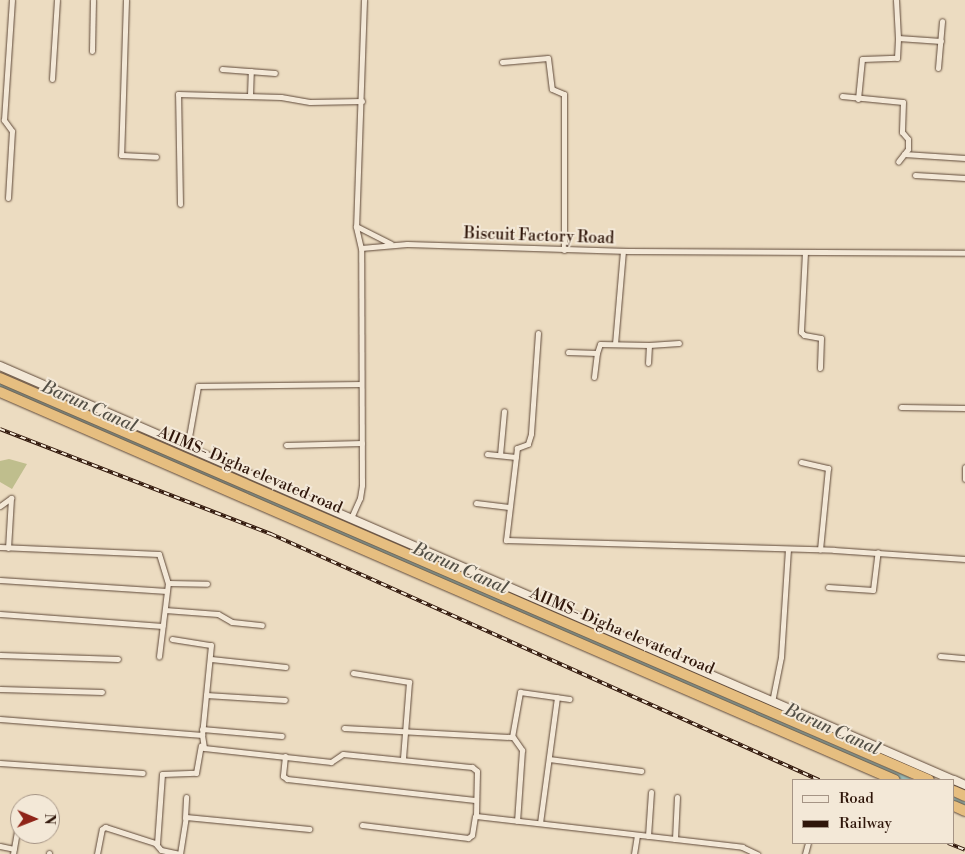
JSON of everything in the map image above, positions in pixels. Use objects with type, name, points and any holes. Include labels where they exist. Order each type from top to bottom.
[{"type":"highway","name":"AIIMS- Digha elevated road","points":[[0,378],[927,779]]},
{"type":"highway","name":"AIIMS- Digha elevated road","points":[[0,392],[893,779]]},
{"type":"main road","points":[[0,366],[951,779]]},
{"type":"street","points":[[8,198],[12,131],[4,120],[12,0]]},
{"type":"street","points":[[52,79],[57,0]]},
{"type":"street","points":[[92,51],[93,0]]},
{"type":"street","points":[[126,0],[121,154],[156,157]]},
{"type":"street","points":[[351,518],[361,493],[361,248],[356,226],[362,101],[364,0]]},
{"type":"street","points":[[858,99],[862,59],[897,58],[896,0]]},
{"type":"street","points":[[938,68],[942,21]]},
{"type":"street","points":[[898,38],[941,41]]},
{"type":"street","points":[[502,62],[548,58],[552,89],[564,94],[564,250]]},
{"type":"street","points":[[222,69],[275,73]]},
{"type":"street","points":[[250,95],[251,71]]},
{"type":"street","points":[[180,204],[178,94],[250,95],[310,102],[362,101]]},
{"type":"street","points":[[842,96],[903,102],[902,132],[908,141],[904,154],[898,162]]},
{"type":"street","points":[[904,154],[965,158]]},
{"type":"street","points":[[915,175],[965,178]]},
{"type":"street","points":[[356,226],[392,245]]},
{"type":"street","name":"Biscuit Factory Road","points":[[361,248],[392,245],[623,251],[965,253]]},
{"type":"street","points":[[615,344],[623,251]]},
{"type":"street","points":[[805,252],[801,332],[804,336],[821,338],[820,368]]},
{"type":"street","points":[[538,333],[529,442],[518,446],[506,540],[878,552],[965,559]]},
{"type":"street","points":[[594,377],[599,344],[679,343]]},
{"type":"street","points":[[648,364],[649,344]]},
{"type":"street","points":[[568,352],[597,352]]},
{"type":"street","points":[[187,448],[198,386],[360,384]]},
{"type":"street","points":[[901,407],[965,408]]},
{"type":"street","points":[[500,455],[504,411]]},
{"type":"street","points":[[286,445],[362,444]]},
{"type":"street","points":[[487,454],[516,457]]},
{"type":"street","points":[[801,462],[828,468],[820,550]]},
{"type":"street","points":[[965,467],[965,479]]},
{"type":"street","points":[[0,506],[11,498],[8,548]]},
{"type":"street","points":[[476,502],[509,507]]},
{"type":"street","points":[[0,547],[158,553],[161,568],[167,572],[168,583],[159,656]]},
{"type":"street","points":[[772,702],[781,656],[788,550]]},
{"type":"street","points":[[828,587],[873,590],[878,552]]},
{"type":"street","points":[[0,580],[168,591]]},
{"type":"street","points":[[168,583],[207,584]]},
{"type":"street","points":[[165,610],[218,614],[232,622],[262,625]]},
{"type":"street","points":[[0,614],[163,626]]},
{"type":"street","points":[[172,639],[209,643],[211,659],[196,773],[163,773],[157,844],[161,850],[180,854],[186,797]]},
{"type":"street","points":[[0,655],[118,658]]},
{"type":"street","points":[[940,656],[965,658]]},
{"type":"street","points":[[211,659],[286,667]]},
{"type":"street","points":[[353,673],[408,681],[402,759]]},
{"type":"street","points":[[0,690],[102,692]]},
{"type":"street","points":[[517,821],[522,750],[513,737],[520,692],[570,699]]},
{"type":"street","points":[[206,695],[285,700]]},
{"type":"street","points":[[540,823],[557,697]]},
{"type":"street","points":[[0,719],[282,736]]},
{"type":"street","points":[[344,728],[513,737]]},
{"type":"street","points":[[201,745],[205,748],[331,762],[342,754],[402,759],[474,767],[477,773],[475,816],[472,835],[468,838],[362,825]]},
{"type":"street","points":[[285,756],[283,776],[287,779],[475,800]]},
{"type":"street","points":[[549,759],[641,771]]},
{"type":"street","points":[[0,763],[143,773]]},
{"type":"street","points":[[648,836],[651,792]]},
{"type":"street","points":[[676,839],[677,797]]},
{"type":"street","points":[[475,816],[746,847],[757,854]]},
{"type":"street","points":[[185,818],[309,829]]},
{"type":"street","points":[[97,854],[104,827],[157,844]]},
{"type":"street","points":[[634,854],[637,835]]},
{"type":"street","points":[[0,846],[14,851]]},
{"type":"shaded area","points":[[9,459],[27,464],[12,489],[0,482],[0,461]]},
{"type":"waterway","name":"Barun Canal","points":[[0,385],[906,779]]},
{"type":"waterway","name":"Barun Canal","points":[[955,800],[965,805]]},
{"type":"railway","points":[[0,429],[271,534],[817,779]]},
{"type":"railway","points":[[950,844],[965,850]]}]
